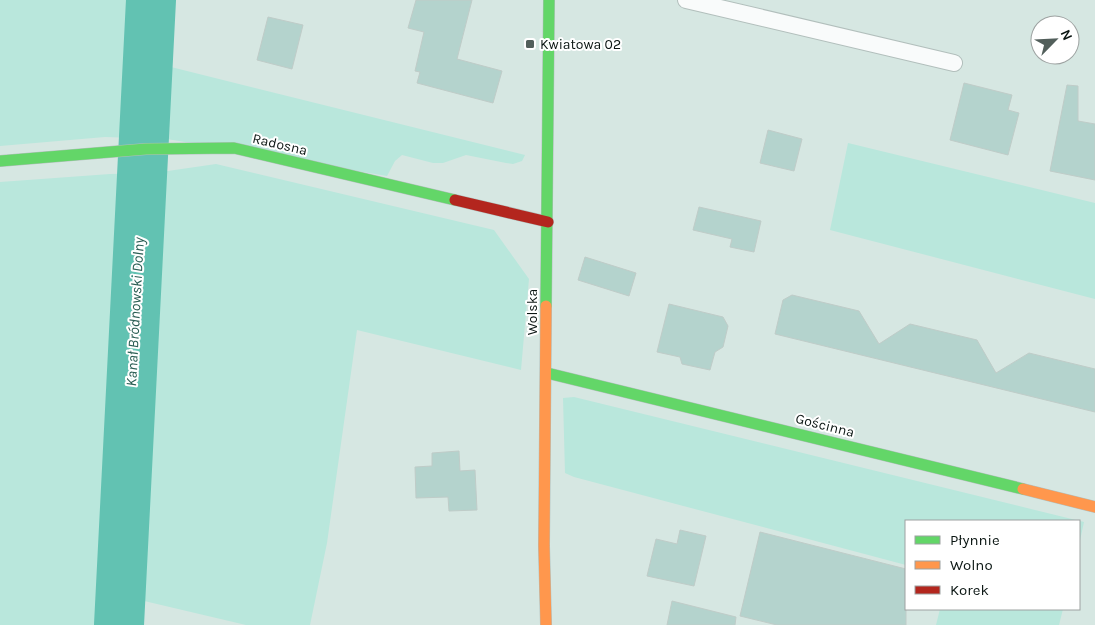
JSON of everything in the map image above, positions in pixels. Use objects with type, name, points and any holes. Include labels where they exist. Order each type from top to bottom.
[{"type":"street","name":"Wolska","points":[[546,625],[544,546],[549,0]]},
{"type":"street","name":"Radosna","points":[[0,161],[206,147],[234,148],[548,222]]},
{"type":"street","name":"Gościnna","points":[[547,373],[1095,507]]},
{"type":"lane","points":[[686,0],[954,63]]},
{"type":"green space","points":[[0,0],[174,0],[171,67],[525,155],[522,161],[513,164],[466,155],[443,163],[433,163],[402,155],[395,161],[387,176],[167,139],[105,137],[0,146]]},
{"type":"green space","points":[[848,143],[1095,203],[1095,299],[830,230]]},
{"type":"green space","points":[[216,164],[494,230],[529,279],[521,370],[357,330],[327,543],[310,625],[246,625],[140,600],[139,625],[0,625],[0,182],[110,174],[154,173]]},
{"type":"green space","points":[[574,397],[1076,520],[905,520],[905,565],[574,477],[565,473],[563,398]]},
{"type":"green space","points":[[1080,521],[1084,522],[1080,540]]},
{"type":"green space","points":[[940,610],[1063,610],[1059,625],[936,625]]},
{"type":"building","points":[[416,0],[472,0],[457,59],[502,71],[493,103],[417,83],[420,72],[415,71],[424,32],[408,28]]},
{"type":"building","points":[[268,17],[303,25],[292,69],[257,60]]},
{"type":"building","points":[[964,83],[1012,95],[1008,110],[1019,113],[1008,155],[950,140]]},
{"type":"building","points":[[1067,85],[1078,86],[1078,121],[1095,124],[1095,180],[1050,171]]},
{"type":"building","points":[[768,130],[802,139],[794,171],[760,163]]},
{"type":"building","points":[[699,207],[761,221],[754,252],[730,247],[732,239],[693,230]]},
{"type":"building","points":[[585,257],[636,273],[629,296],[578,280]]},
{"type":"building","points":[[792,295],[859,311],[879,344],[910,324],[977,340],[996,373],[1029,353],[1095,369],[1095,412],[775,334],[783,300]]},
{"type":"building","points":[[669,304],[723,317],[728,326],[723,347],[715,352],[710,370],[682,364],[680,357],[657,352]]},
{"type":"building","points":[[459,451],[460,471],[475,470],[477,510],[449,511],[448,497],[416,498],[415,467],[432,466],[432,453]]},
{"type":"building","points":[[680,530],[706,536],[694,586],[647,576],[656,539],[677,544]]},
{"type":"building","points":[[760,532],[905,569],[906,625],[777,625],[740,616]]},
{"type":"building","points":[[672,601],[736,617],[735,625],[667,625]]},
{"type":"waterway","name":"Kanał Bródnowski Dolny","points":[[119,625],[151,0]]},
{"type":"traffic: fast","points":[[546,306],[549,0]]},
{"type":"traffic: fast","points":[[0,161],[146,149],[234,148],[455,200]]},
{"type":"traffic: fast","points":[[547,373],[1023,489]]},
{"type":"traffic: slow","points":[[546,306],[544,546],[546,625]]},
{"type":"traffic: slow","points":[[1023,489],[1095,507]]},
{"type":"traffic: jam","points":[[455,200],[548,222]]},
{"type":"place","name":"Kwiatowa 02","points":[[530,44]]}]
